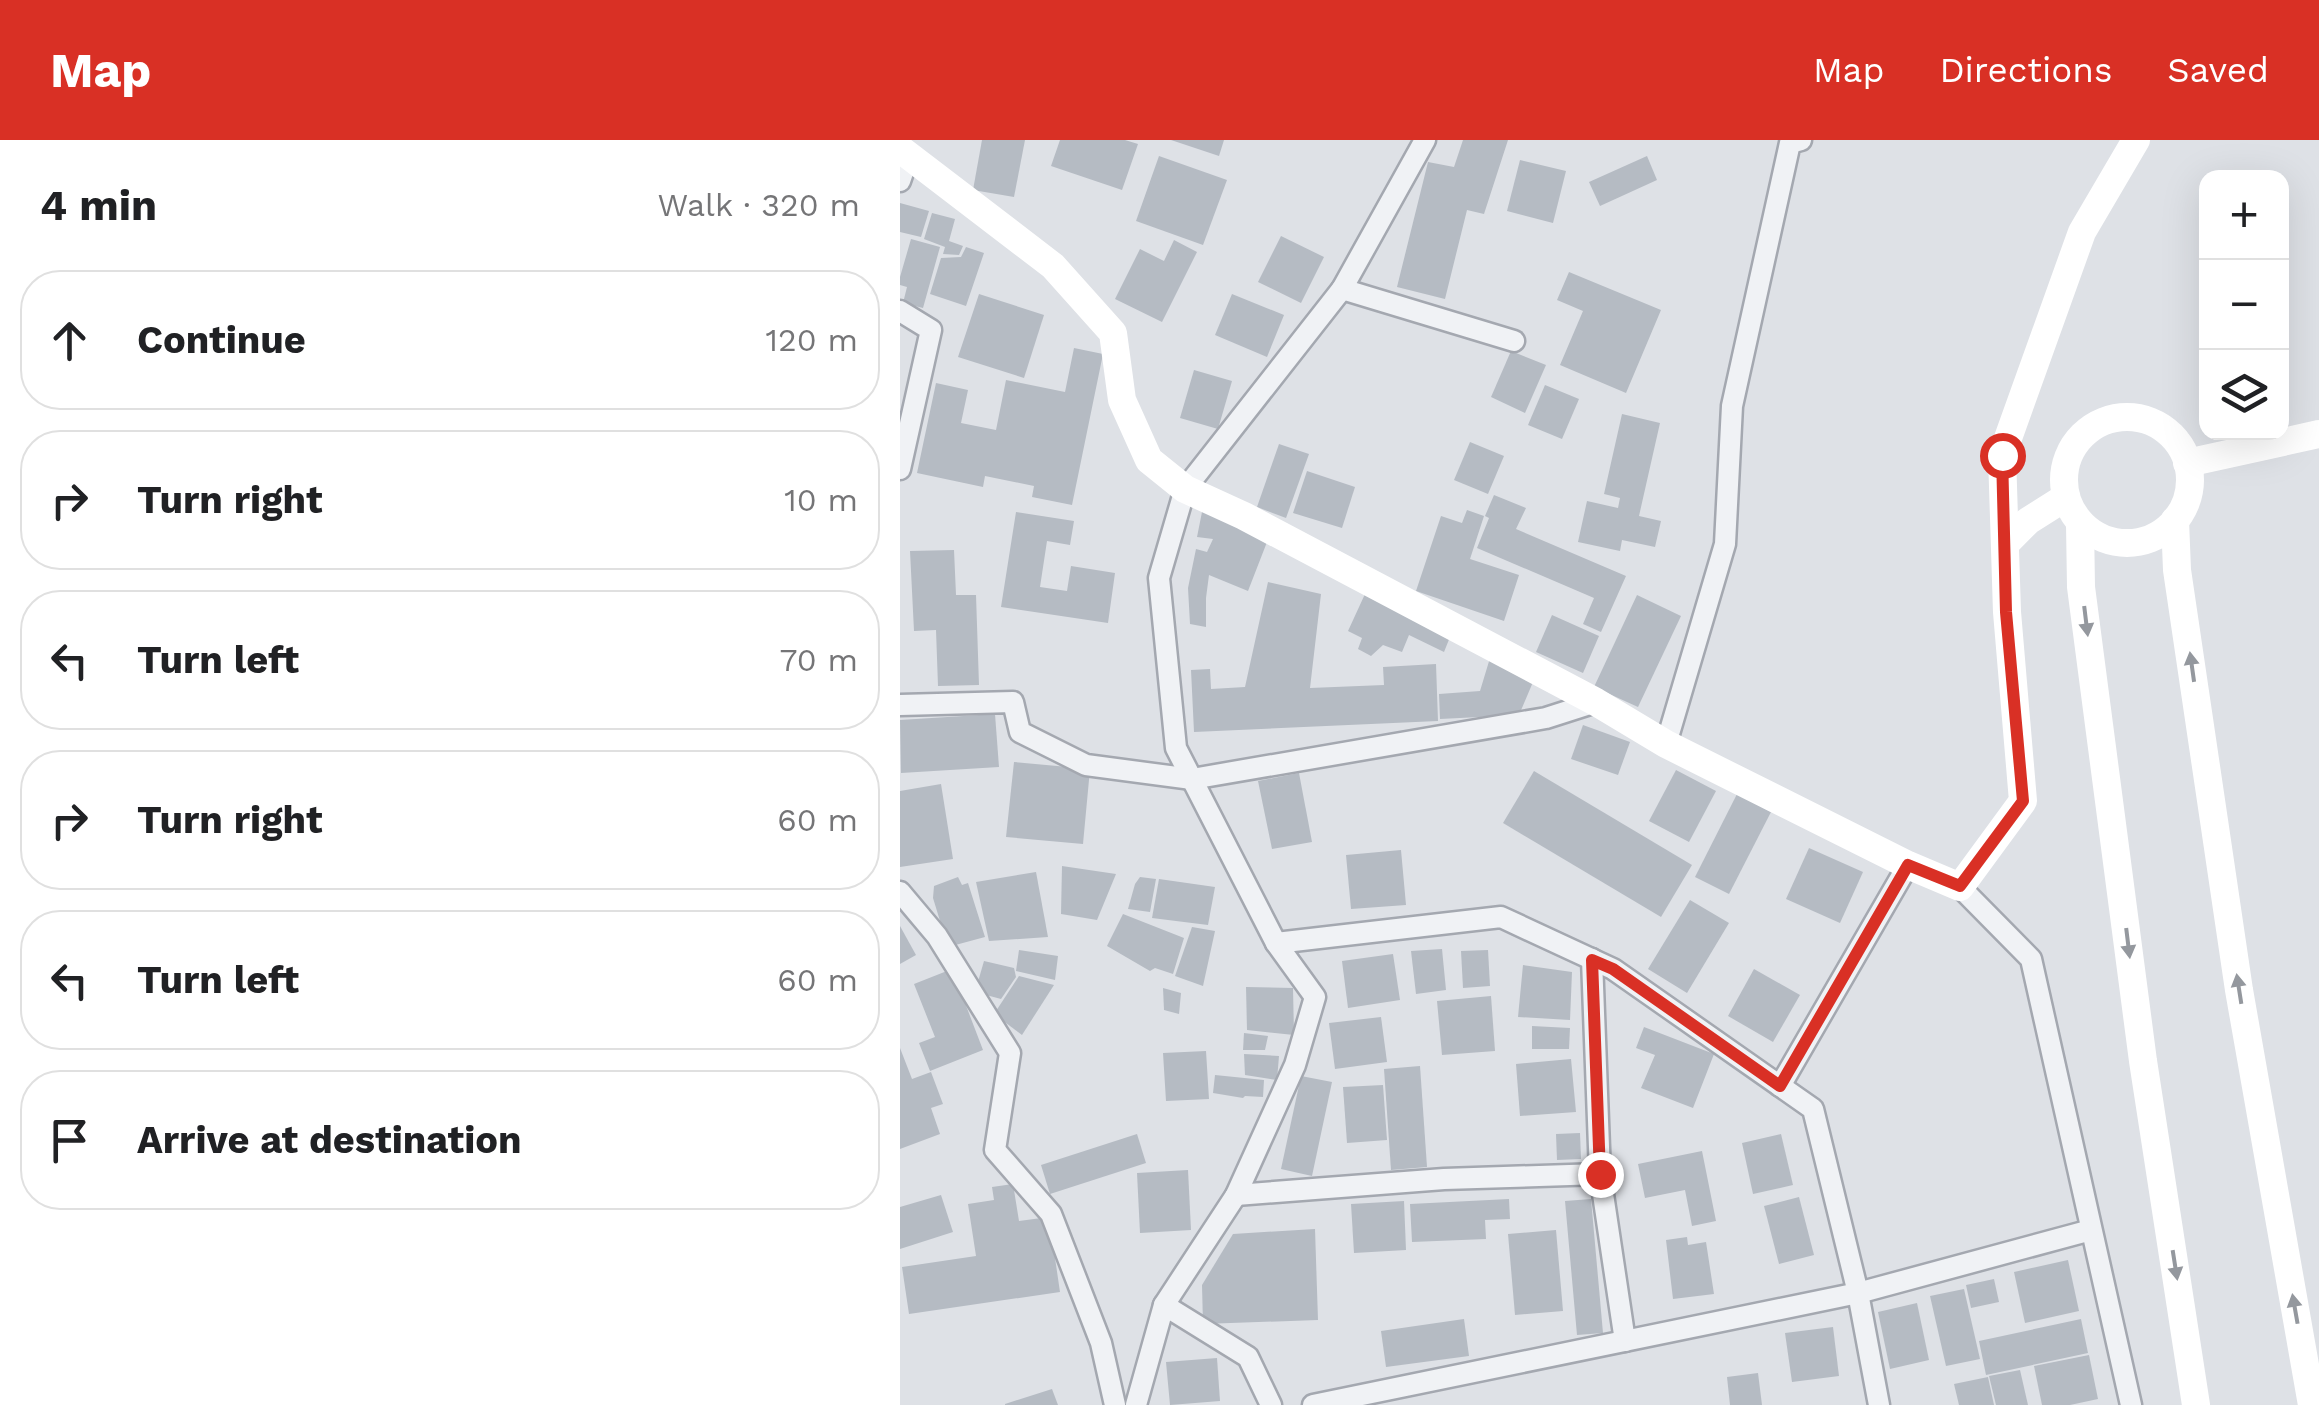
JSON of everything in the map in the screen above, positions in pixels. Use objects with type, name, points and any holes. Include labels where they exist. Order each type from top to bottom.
[{"type":"street","points":[[1960,886],[2023,801],[2006,612],[2002,455],[2082,232],[2136,140]]},
{"type":"street","points":[[1666,744],[1726,544],[1732,406],[1794,141]]},
{"type":"street","points":[[1136,1405],[1164,1306],[1236,1195],[1295,1065],[1316,997],[1276,943],[1176,748],[1158,578],[1185,488],[1342,289],[1419,142]]},
{"type":"street","points":[[903,162],[1053,266],[1113,333],[1122,400],[1148,460],[1185,488],[1596,702],[1666,744],[1908,865],[1960,886],[2031,959],[2130,1405]]},
{"type":"street","points":[[1342,289],[1514,340]]},
{"type":"street","points":[[900,311],[931,330],[900,469]]},
{"type":"street","points":[[2117,418],[2147,421],[2172,437],[2187,463],[2190,478],[2183,508],[2175,520],[2151,539],[2136,543],[2106,540],[2092,534],[2080,524],[2066,497],[2065,468],[2078,440],[2102,422],[2117,418]]},
{"type":"street","points":[[2187,463],[2319,434]]},
{"type":"street","points":[[2005,544],[2028,521],[2066,497]]},
{"type":"street","points":[[2175,520],[2178,570],[2239,990],[2312,1405]]},
{"type":"street","points":[[2080,524],[2081,587],[2143,1061],[2196,1405]]},
{"type":"street","points":[[900,705],[1014,702],[1020,732],[1086,765],[1192,779],[1546,718],[1596,702]]},
{"type":"street","points":[[1780,1086],[1908,865]]},
{"type":"street","points":[[900,892],[937,936],[1010,1054],[995,1150],[1051,1214],[1100,1343],[1116,1405]]},
{"type":"street","points":[[1276,943],[1501,918],[1613,969],[1813,1110],[1858,1293],[1879,1405]]},
{"type":"street","points":[[1592,960],[1600,1174],[1625,1341]]},
{"type":"street","points":[[1236,1195],[1444,1178],[1600,1174]]},
{"type":"street","points":[[1312,1405],[1368,1399],[1858,1293],[2091,1230]]},
{"type":"street","points":[[1164,1306],[1248,1357],[1271,1405]]},
{"type":"building","points":[[982,140],[1025,140],[1014,197],[973,190]]},
{"type":"building","points":[[1060,140],[1125,140],[1138,144],[1122,190],[1051,166]]},
{"type":"building","points":[[1171,140],[1224,140],[1219,156]]},
{"type":"building","points":[[1463,140],[1508,140],[1484,214],[1467,210],[1445,299],[1397,287],[1428,162],[1454,167]]},
{"type":"building","points":[[1159,156],[1227,180],[1203,245],[1136,221]]},
{"type":"building","points":[[1647,156],[1657,180],[1600,206],[1589,182]]},
{"type":"building","points":[[1520,160],[1566,171],[1553,223],[1507,211]]},
{"type":"building","points":[[900,203],[929,211],[921,237],[900,232]]},
{"type":"building","points":[[932,213],[955,219],[949,241],[963,246],[959,255],[943,254],[945,247],[924,239]]},
{"type":"building","points":[[1281,236],[1324,257],[1301,303],[1258,282]]},
{"type":"building","points":[[911,239],[940,247],[923,308],[903,303],[907,287],[900,285],[900,277]]},
{"type":"building","points":[[1174,240],[1197,252],[1162,322],[1115,299],[1140,249],[1164,261]]},
{"type":"building","points":[[966,247],[984,253],[966,306],[930,294],[941,258],[961,257]]},
{"type":"building","points":[[1569,272],[1661,310],[1626,393],[1560,365],[1583,311],[1557,300]]},
{"type":"building","points":[[979,294],[1044,315],[1024,378],[958,357]]},
{"type":"building","points":[[1232,294],[1284,315],[1267,357],[1215,335]]},
{"type":"building","points":[[1074,348],[1103,354],[1072,505],[1032,497],[1034,486],[985,476],[983,487],[917,473],[936,383],[968,390],[961,423],[996,430],[1006,380],[1065,392]]},
{"type":"building","points":[[1511,351],[1546,365],[1525,413],[1491,397]]},
{"type":"building","points":[[1194,370],[1232,381],[1218,429],[1180,418]]},
{"type":"building","points":[[1545,385],[1579,399],[1562,439],[1528,425]]},
{"type":"building","points":[[1622,414],[1660,423],[1639,516],[1661,521],[1655,547],[1622,540],[1620,551],[1578,542],[1587,501],[1618,508],[1620,498],[1604,494]]},
{"type":"building","points":[[1470,442],[1504,456],[1488,494],[1454,480]]},
{"type":"building","points":[[1279,444],[1309,454],[1286,518],[1257,507]]},
{"type":"building","points":[[1307,471],[1355,487],[1342,528],[1293,513]]},
{"type":"building","points":[[1494,495],[1526,508],[1516,529],[1626,576],[1601,632],[1583,624],[1594,598],[1477,548]]},
{"type":"building","points":[[1203,507],[1267,542],[1248,591],[1209,575],[1206,627],[1190,624],[1188,588],[1196,549],[1207,552],[1213,539],[1197,537]]},
{"type":"building","points":[[1467,510],[1484,516],[1470,559],[1519,575],[1504,621],[1416,591],[1441,516],[1462,523]]},
{"type":"building","points":[[1016,512],[1074,521],[1070,545],[1047,541],[1040,587],[1067,591],[1071,566],[1115,573],[1108,623],[1001,607]]},
{"type":"building","points":[[954,550],[956,595],[976,595],[979,685],[938,686],[936,630],[914,631],[910,551]]},
{"type":"building","points":[[1268,582],[1321,594],[1310,688],[1384,685],[1383,667],[1436,664],[1438,721],[1194,732],[1191,670],[1210,669],[1211,689],[1245,687]]},
{"type":"building","points":[[1365,594],[1450,637],[1444,652],[1409,635],[1402,652],[1383,645],[1371,656],[1358,649],[1362,638],[1348,631]]},
{"type":"building","points":[[1637,595],[1681,616],[1638,707],[1594,687]]},
{"type":"building","points":[[1552,615],[1599,636],[1583,673],[1536,652]]},
{"type":"building","points":[[1490,658],[1533,682],[1519,715],[1440,719],[1439,694],[1480,691]]},
{"type":"building","points":[[995,714],[999,767],[901,773],[900,720]]},
{"type":"building","points":[[1583,725],[1630,742],[1618,775],[1571,759]]},
{"type":"building","points":[[1014,762],[1090,769],[1083,844],[1006,837]]},
{"type":"building","points":[[1676,770],[1716,791],[1689,842],[1649,821]]},
{"type":"building","points":[[1534,771],[1692,865],[1661,917],[1503,823]]},
{"type":"building","points":[[1299,773],[1312,842],[1272,849],[1258,781]]},
{"type":"building","points":[[941,784],[953,859],[900,867],[900,791]]},
{"type":"building","points":[[1737,794],[1771,812],[1729,894],[1695,877]]},
{"type":"building","points":[[1809,848],[1863,872],[1840,923],[1786,899]]},
{"type":"building","points":[[1401,850],[1406,905],[1351,909],[1346,855]]},
{"type":"building","points":[[1062,866],[1116,874],[1097,920],[1061,914]]},
{"type":"building","points":[[1036,872],[1048,937],[989,941],[976,882]]},
{"type":"building","points":[[958,877],[962,885],[968,883],[985,937],[948,947],[933,898],[934,886]]},
{"type":"building","points":[[1140,877],[1156,879],[1150,912],[1128,909]]},
{"type":"building","points":[[1159,879],[1215,887],[1208,925],[1152,918]]},
{"type":"building","points":[[1690,900],[1729,923],[1687,993],[1648,969]]},
{"type":"building","points":[[1123,914],[1184,938],[1173,974],[1155,968],[1150,971],[1107,946]]},
{"type":"building","points":[[900,926],[916,955],[900,964]]},
{"type":"building","points":[[1192,927],[1215,931],[1203,986],[1175,976]]},
{"type":"building","points":[[1442,949],[1446,990],[1416,994],[1411,951]]},
{"type":"building","points":[[1019,950],[1058,956],[1055,980],[1016,971]]},
{"type":"building","points":[[1488,950],[1490,986],[1463,988],[1461,951]]},
{"type":"building","points":[[1393,954],[1400,1000],[1348,1008],[1342,961]]},
{"type":"building","points":[[984,961],[1014,968],[1016,977],[1001,999],[975,992]]},
{"type":"building","points":[[1523,965],[1572,972],[1570,1020],[1518,1017]]},
{"type":"building","points":[[952,969],[983,1050],[930,1071],[919,1043],[935,1037],[914,984]]},
{"type":"building","points":[[1754,969],[1800,995],[1773,1042],[1728,1016]]},
{"type":"building","points":[[1019,976],[1054,985],[1022,1035],[994,1014]]},
{"type":"building","points":[[1246,987],[1293,988],[1294,1035],[1247,1030]]},
{"type":"building","points":[[1163,988],[1181,993],[1179,1014],[1164,1010]]},
{"type":"building","points":[[1491,996],[1495,1051],[1442,1055],[1437,1001]]},
{"type":"building","points":[[1381,1017],[1387,1062],[1335,1069],[1329,1023]]},
{"type":"building","points":[[1532,1026],[1570,1028],[1569,1049],[1532,1049]]},
{"type":"building","points":[[1644,1027],[1714,1054],[1693,1108],[1641,1088],[1655,1055],[1636,1048]]},
{"type":"building","points":[[1244,1033],[1268,1036],[1265,1050],[1243,1050]]},
{"type":"building","points":[[900,1048],[912,1079],[931,1072],[943,1104],[931,1108],[940,1134],[900,1149]]},
{"type":"building","points":[[1206,1051],[1209,1099],[1166,1101],[1163,1053]]},
{"type":"building","points":[[1244,1054],[1279,1056],[1277,1080],[1245,1075]]},
{"type":"building","points":[[1571,1059],[1576,1112],[1520,1116],[1516,1064]]},
{"type":"building","points":[[1420,1066],[1427,1167],[1391,1170],[1384,1069]]},
{"type":"building","points":[[1215,1075],[1264,1080],[1263,1097],[1213,1093]]},
{"type":"building","points":[[1301,1076],[1332,1082],[1312,1176],[1281,1169]]},
{"type":"building","points":[[1383,1085],[1387,1140],[1347,1143],[1343,1087]]},
{"type":"building","points":[[1580,1133],[1581,1159],[1557,1160],[1556,1134]]},
{"type":"building","points":[[1137,1134],[1146,1163],[1050,1194],[1041,1165]]},
{"type":"building","points":[[1781,1134],[1793,1185],[1753,1194],[1742,1143]]},
{"type":"building","points":[[1702,1151],[1716,1221],[1692,1226],[1685,1190],[1645,1198],[1638,1164]]},
{"type":"building","points":[[1188,1170],[1191,1230],[1140,1233],[1137,1173]]},
{"type":"building","points":[[1013,1184],[1019,1221],[1049,1217],[1060,1292],[909,1314],[902,1267],[976,1256],[968,1204],[994,1200],[992,1187]]},
{"type":"building","points":[[941,1195],[953,1232],[900,1249],[900,1207]]},
{"type":"building","points":[[1799,1197],[1814,1255],[1779,1264],[1764,1206]]},
{"type":"building","points":[[1509,1199],[1510,1219],[1485,1220],[1486,1239],[1412,1242],[1410,1204]]},
{"type":"building","points":[[1591,1199],[1603,1333],[1577,1335],[1565,1201]]},
{"type":"building","points":[[1404,1201],[1406,1250],[1354,1253],[1351,1204]]},
{"type":"building","points":[[1315,1229],[1318,1320],[1203,1324],[1202,1285],[1233,1234]]},
{"type":"building","points":[[1556,1230],[1563,1311],[1515,1315],[1508,1234]]},
{"type":"building","points":[[1687,1237],[1688,1245],[1706,1242],[1714,1294],[1673,1299],[1666,1240]]},
{"type":"building","points":[[2068,1260],[2079,1311],[2025,1323],[2014,1272]]},
{"type":"building","points":[[1994,1279],[1999,1302],[1971,1308],[1966,1285]]},
{"type":"building","points":[[1964,1289],[1980,1359],[1946,1366],[1930,1296]]},
{"type":"building","points":[[1917,1303],[1929,1360],[1890,1369],[1878,1312]]},
{"type":"building","points":[[1464,1319],[1469,1356],[1386,1367],[1381,1331]]},
{"type":"building","points":[[2081,1319],[2088,1353],[1986,1375],[1979,1341]]},
{"type":"building","points":[[1833,1327],[1839,1376],[1792,1382],[1785,1333]]},
{"type":"building","points":[[2089,1355],[2098,1399],[2042,1405],[2034,1366]]},
{"type":"building","points":[[1217,1358],[1220,1401],[1170,1405],[1166,1362]]},
{"type":"building","points":[[2020,1370],[2028,1405],[1996,1405],[1989,1376]]},
{"type":"building","points":[[1758,1373],[1762,1405],[1730,1405],[1727,1377]]},
{"type":"building","points":[[1988,1377],[1994,1405],[1959,1405],[1954,1384]]},
{"type":"building","points":[[1052,1389],[1058,1405],[1005,1405],[1005,1404]]},
{"type":"route","points":[[1600,1174],[1592,960],[1613,969],[1780,1086],[1908,865],[1960,886],[2023,801],[2006,612],[2002,455]]}]
